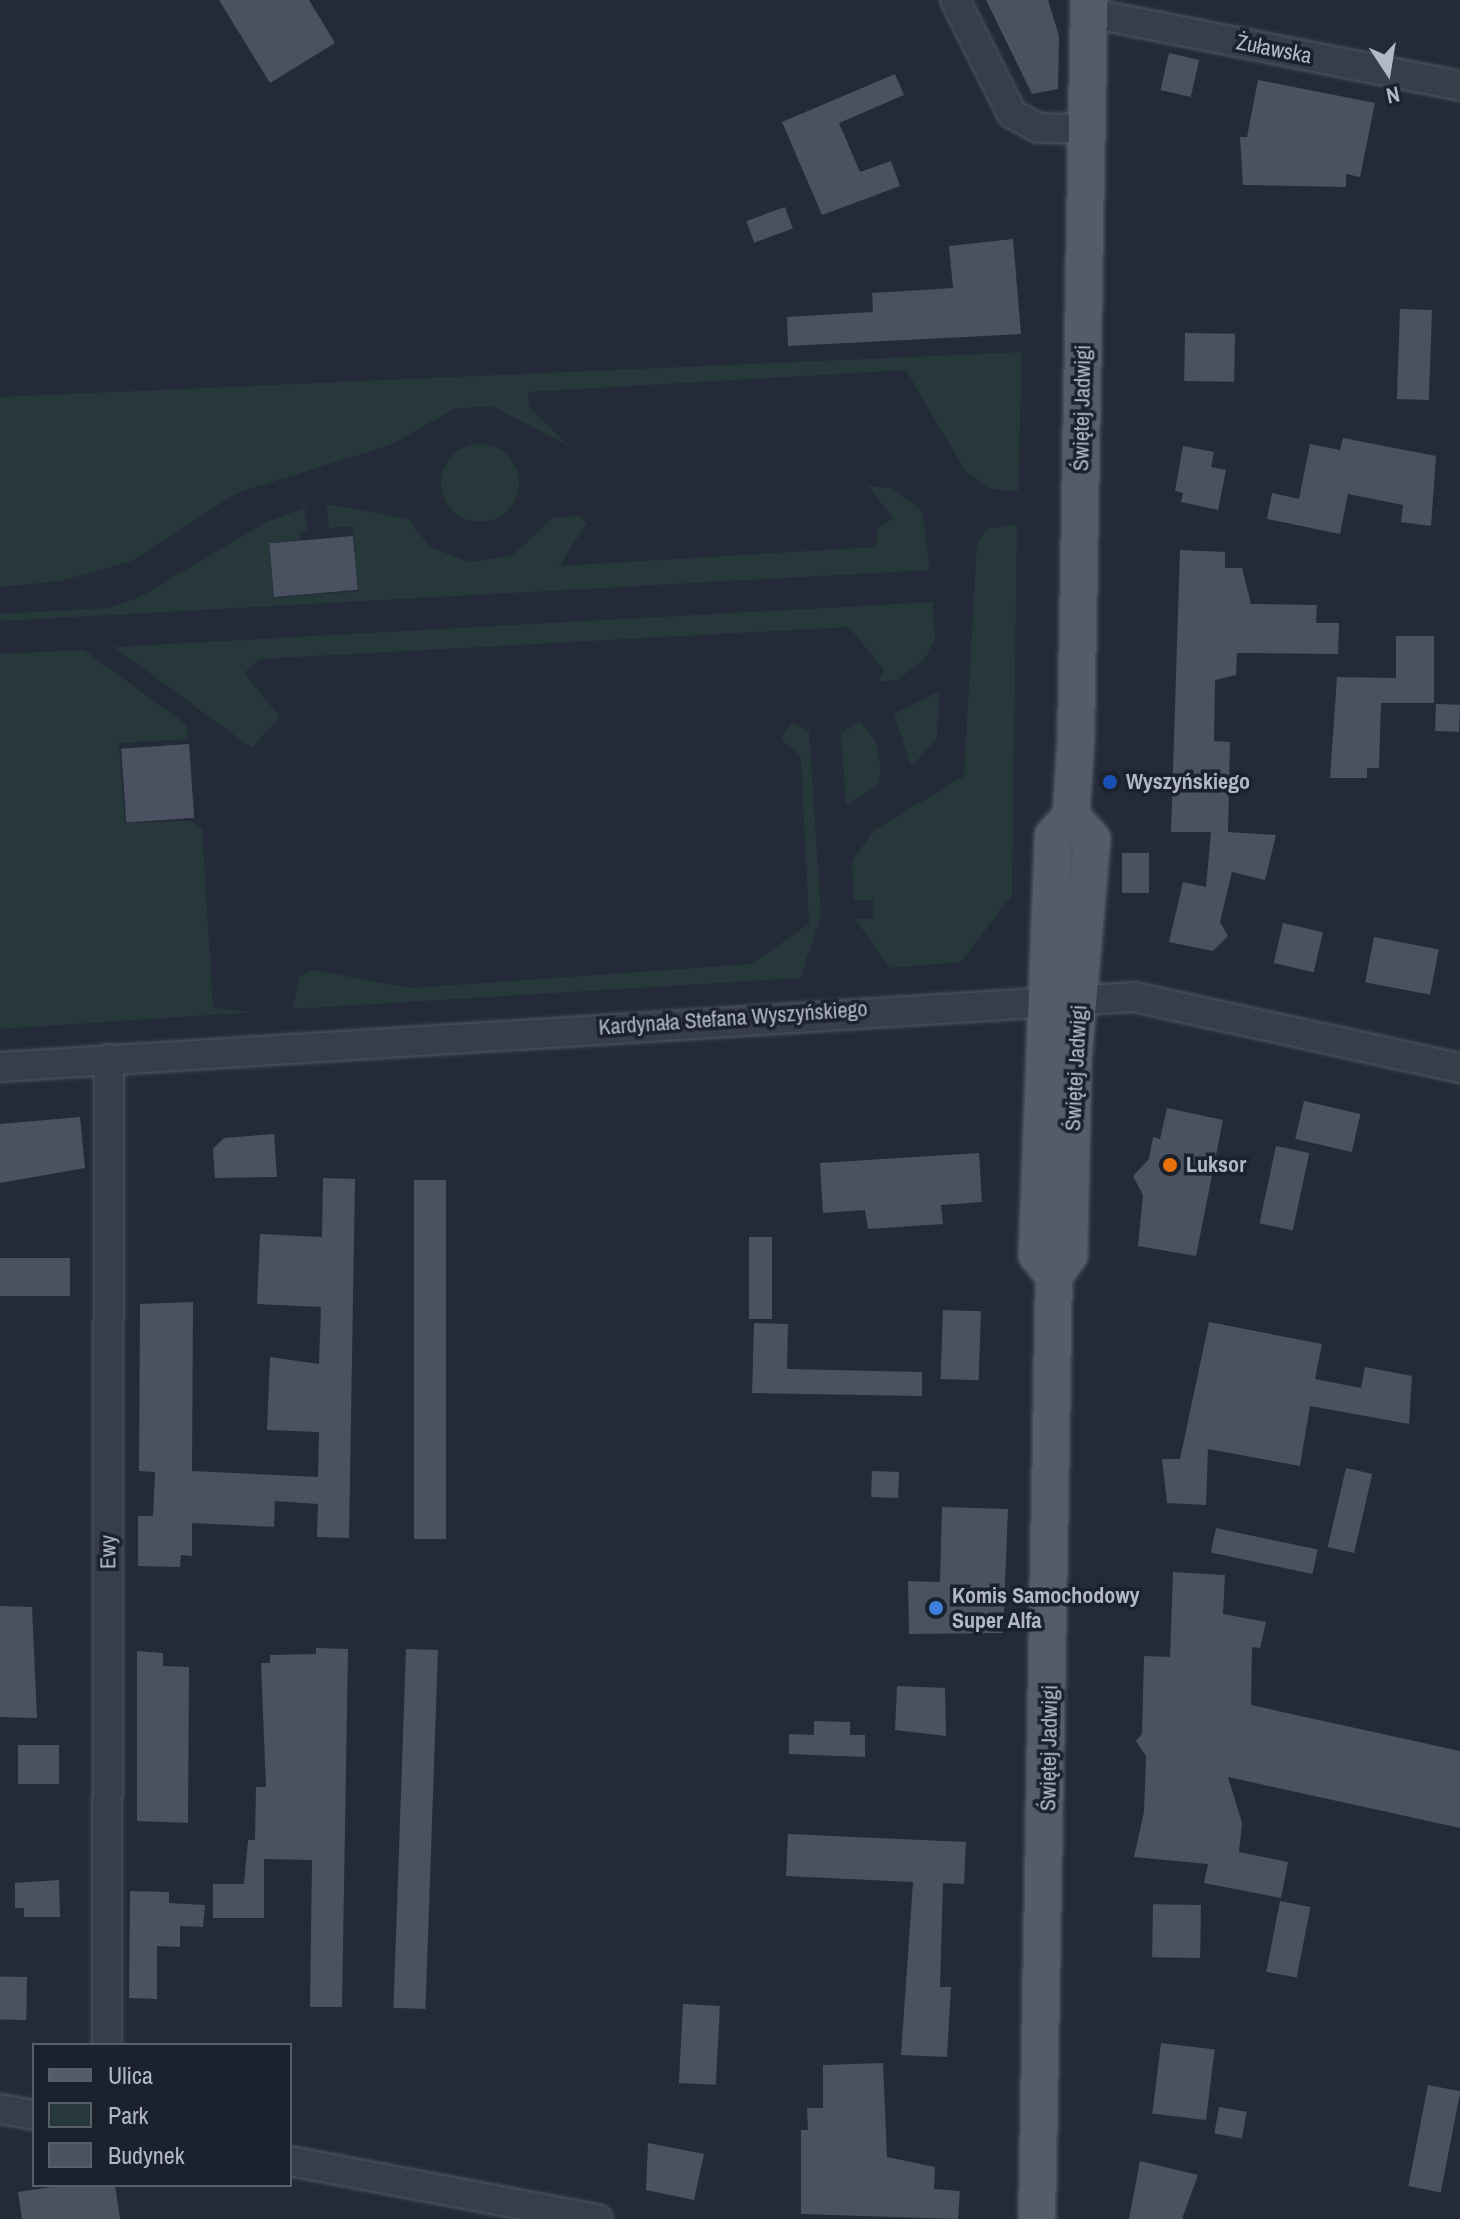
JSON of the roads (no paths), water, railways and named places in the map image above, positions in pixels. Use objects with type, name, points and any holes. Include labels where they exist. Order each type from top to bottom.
[{"type":"main road","name":"Świętej Jadwigi","points":[[1037,2219],[1054,1276],[1037,1255],[1062,999],[1053,836],[1071,816],[1089,6]]},
{"type":"street","points":[[955,0],[1012,114],[1038,128],[1088,129]]},
{"type":"street","name":"Żuławska","points":[[1089,6],[1460,86]]},
{"type":"street","name":"Kardynała Stefana Wyszyńskiego","points":[[0,1067],[1062,999],[1134,997],[1460,1068]]},
{"type":"street","name":"Ewy","points":[[107,2043],[109,1059]]},
{"type":"street","points":[[0,2109],[32,2115]]},
{"type":"street","points":[[292,2161],[598,2219]]},
{"type":"place","name":"Wyszyńskiego","points":[[1110,782]]},
{"type":"place","name":"Luksor","points":[[1170,1165]]},
{"type":"place","name":"Komis Samochodowy Super Alfa","points":[[936,1608]]}]
